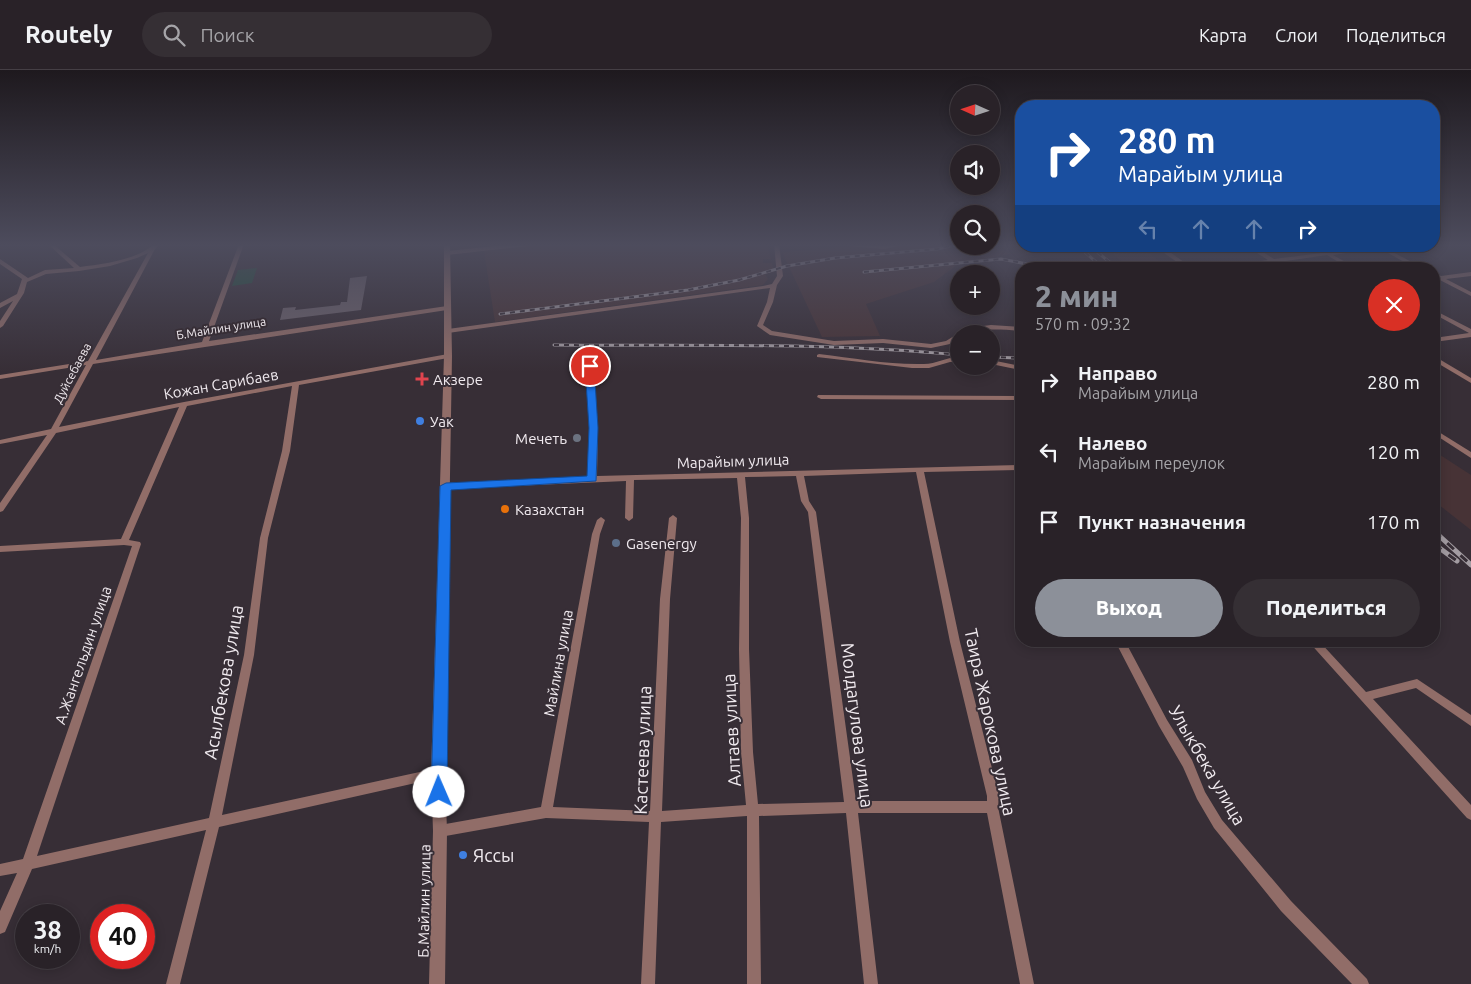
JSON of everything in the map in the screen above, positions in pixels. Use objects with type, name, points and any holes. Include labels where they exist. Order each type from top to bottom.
[{"type":"street","points":[[0,326],[21,293],[23,287]]},
{"type":"street","name":"Дуйсебаева","points":[[0,509],[54,430],[133,287]]},
{"type":"street","points":[[205,344],[226,287]]},
{"type":"street","name":"Б.Майлин улица","points":[[437,984],[440,832],[438,773],[446,486],[448,287]]},
{"type":"street","points":[[448,331],[768,287]]},
{"type":"street","points":[[774,287],[770,302],[760,326],[770,333],[834,343],[883,341],[932,346],[950,342]]},
{"type":"street","points":[[1457,287],[1471,294]]},
{"type":"street","points":[[0,306],[21,293]]},
{"type":"street","name":"Б.Майлин улица","points":[[0,377],[448,308]]},
{"type":"street","points":[[1440,316],[1471,334]]},
{"type":"street","points":[[1000,328],[1015,329]]},
{"type":"street","points":[[1440,339],[1471,334]]},
{"type":"street","name":"Кожан Сарибаев","points":[[0,442],[184,404],[448,356]]},
{"type":"street","points":[[819,356],[862,362],[927,366],[950,358]]},
{"type":"street","points":[[1440,362],[1471,381]]},
{"type":"street","points":[[1000,364],[1015,367]]},
{"type":"street","points":[[590,366],[594,428],[593,479]]},
{"type":"street","name":"Асылбекова улица","points":[[172,984],[214,823],[249,655],[264,538],[286,451],[296,384]]},
{"type":"street","points":[[821,397],[1015,398]]},
{"type":"street","points":[[0,549],[124,542],[184,404]]},
{"type":"street","points":[[1440,435],[1471,456]]},
{"type":"street","name":"Марайым улица","points":[[446,486],[741,474],[918,469],[1015,469]]},
{"type":"street","name":"Таира Жарокова улица","points":[[918,469],[954,642],[992,796],[992,807],[1027,984]]},
{"type":"street","name":"Молдагулова улица","points":[[799,473],[805,501],[812,512],[852,807],[871,984]]},
{"type":"street","name":"Алтаев улица","points":[[741,474],[746,518],[744,649],[747,752],[753,810],[754,984]]},
{"type":"street","points":[[629,518],[630,478]]},
{"type":"street","name":"Кастеева улица","points":[[648,984],[657,818],[665,599],[673,518]]},
{"type":"street","name":"Майлина улица","points":[[546,812],[596,534],[601,520]]},
{"type":"street","name":"А.Жангельдин улица","points":[[0,927],[27,865],[136,544],[124,542]]},
{"type":"street","name":"Улыкбека улица","points":[[1123,647],[1163,723],[1188,764],[1201,795],[1218,824],[1286,906],[1362,984]]},
{"type":"street","points":[[1318,647],[1471,814]]},
{"type":"street","points":[[1364,697],[1417,684],[1471,720]]},
{"type":"street","points":[[0,870],[438,773]]},
{"type":"street","points":[[440,832],[546,812],[657,818],[753,810],[852,807],[992,807]]},
{"type":"shaded area","points":[[490,287],[751,287],[495,322]]},
{"type":"shaded area","points":[[798,287],[920,287],[866,304],[880,336],[822,337]]},
{"type":"shaded area","points":[[1440,455],[1471,475],[1471,530],[1440,506]]},
{"type":"building","points":[[349,287],[365,287],[361,310],[280,320],[283,308],[296,307],[295,310],[340,305],[341,302],[347,302]]},
{"type":"railway","points":[[500,314],[705,287]]},
{"type":"railway","points":[[554,345],[808,346],[950,354]]},
{"type":"railway","points":[[1000,357],[1015,358]]},
{"type":"railway","points":[[1440,537],[1471,565]]},
{"type":"railway","points":[[1440,548],[1457,561]]},
{"type":"place","name":"Акзере","points":[[422,379]]},
{"type":"place","name":"Уак","points":[[420,421]]},
{"type":"place","name":"Мечеть","points":[[577,438]]},
{"type":"place","name":"Казахстан","points":[[505,509]]},
{"type":"place","name":"Gasenergy","points":[[616,543]]},
{"type":"place","name":"Яссы","points":[[463,855]]},
{"type":"route","points":[[439,792],[441,629],[446,486],[593,479],[594,428],[590,366]]}]
